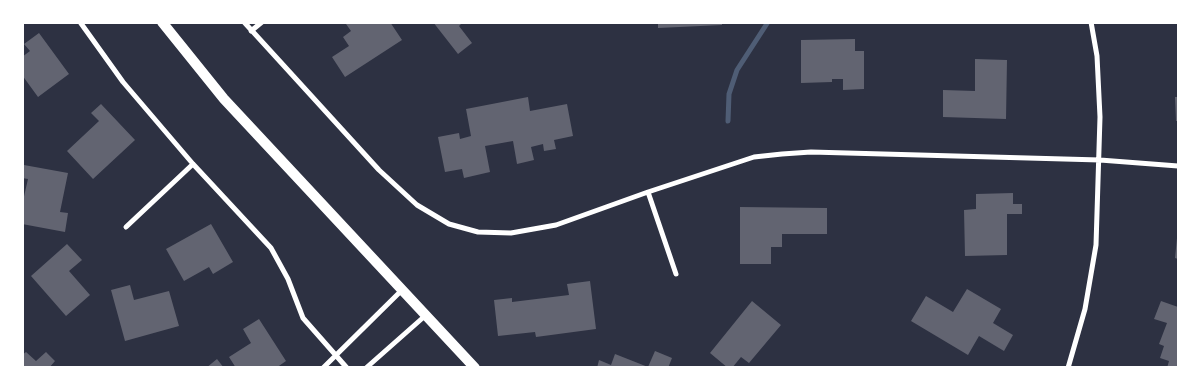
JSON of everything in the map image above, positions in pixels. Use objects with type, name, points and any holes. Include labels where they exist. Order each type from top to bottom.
[{"type":"main road","points":[[162,22],[224,99],[474,368]]},
{"type":"street","points":[[80,22],[123,82],[193,164],[271,248],[288,279],[304,318],[347,368]]},
{"type":"street","points":[[244,22],[379,170],[417,205],[449,224],[478,232],[511,233],[556,225],[754,157],[782,154],[811,152],[1100,160],[1178,166]]},
{"type":"street","points":[[251,31],[262,22]]},
{"type":"street","points":[[1068,368],[1085,308],[1096,245],[1100,117],[1096,56],[1091,22]]},
{"type":"street","points":[[126,227],[193,164]]},
{"type":"street","points":[[648,192],[676,274]]},
{"type":"street","points":[[323,368],[402,290]]},
{"type":"street","points":[[366,368],[426,315]]},
{"type":"building","points":[[348,22],[390,22],[402,40],[345,77],[332,57],[349,46],[343,37],[351,31],[346,24]]},
{"type":"building","points":[[433,22],[463,22],[459,26],[472,43],[458,54]]},
{"type":"building","points":[[658,22],[722,22],[722,25],[658,28]]},
{"type":"building","points":[[39,33],[69,74],[38,97],[22,75],[22,57],[30,51],[24,44]]},
{"type":"building","points":[[855,39],[855,51],[864,51],[864,89],[843,90],[843,79],[832,79],[832,82],[801,83],[801,40]]},
{"type":"building","points":[[975,59],[1007,60],[1006,119],[943,117],[943,90],[975,91]]},
{"type":"building","points":[[528,97],[530,111],[567,104],[573,136],[554,140],[556,149],[544,151],[543,144],[531,147],[534,160],[517,164],[513,141],[485,146],[490,172],[464,178],[462,169],[445,172],[438,137],[459,133],[460,139],[471,136],[466,109]]},
{"type":"building","points":[[1175,97],[1178,97],[1178,121],[1176,121]]},
{"type":"building","points":[[101,104],[135,140],[93,179],[67,151],[99,121],[91,113]]},
{"type":"building","points":[[24,165],[68,173],[60,212],[68,213],[65,232],[22,224],[22,205],[28,179],[22,178]]},
{"type":"building","points":[[1013,193],[1013,204],[1022,204],[1022,214],[1007,214],[1007,255],[965,256],[964,210],[976,209],[976,194]]},
{"type":"building","points":[[740,207],[827,208],[827,234],[782,234],[782,247],[771,247],[771,264],[740,264]]},
{"type":"building","points":[[211,224],[233,262],[213,274],[209,267],[184,281],[166,249]]},
{"type":"building","points":[[1178,238],[1178,259],[1175,258]]},
{"type":"building","points":[[67,244],[82,260],[69,271],[90,295],[66,316],[31,276]]},
{"type":"building","points":[[590,281],[596,329],[536,337],[535,332],[498,336],[494,300],[512,298],[512,302],[569,295],[567,284]]},
{"type":"building","points":[[130,285],[134,300],[169,291],[179,326],[125,341],[111,290]]},
{"type":"building","points":[[967,289],[1001,309],[993,323],[1013,335],[1004,351],[979,336],[968,355],[911,321],[926,296],[953,312]]},
{"type":"building","points":[[752,301],[781,325],[749,363],[741,357],[732,368],[728,368],[710,353]]},
{"type":"building","points":[[1161,301],[1178,307],[1178,368],[1167,368],[1169,361],[1160,358],[1164,346],[1159,344],[1167,323],[1154,319]]},
{"type":"building","points":[[259,319],[286,361],[276,368],[236,368],[229,357],[251,343],[243,329]]},
{"type":"building","points":[[655,351],[672,358],[668,368],[597,368],[599,360],[611,365],[615,354],[648,367]]},
{"type":"building","points":[[26,352],[36,361],[46,352],[55,361],[49,368],[22,368],[22,355]]},
{"type":"building","points":[[217,359],[224,368],[206,368]]},
{"type":"waterway","points":[[728,121],[729,94],[737,70],[768,22]]}]
